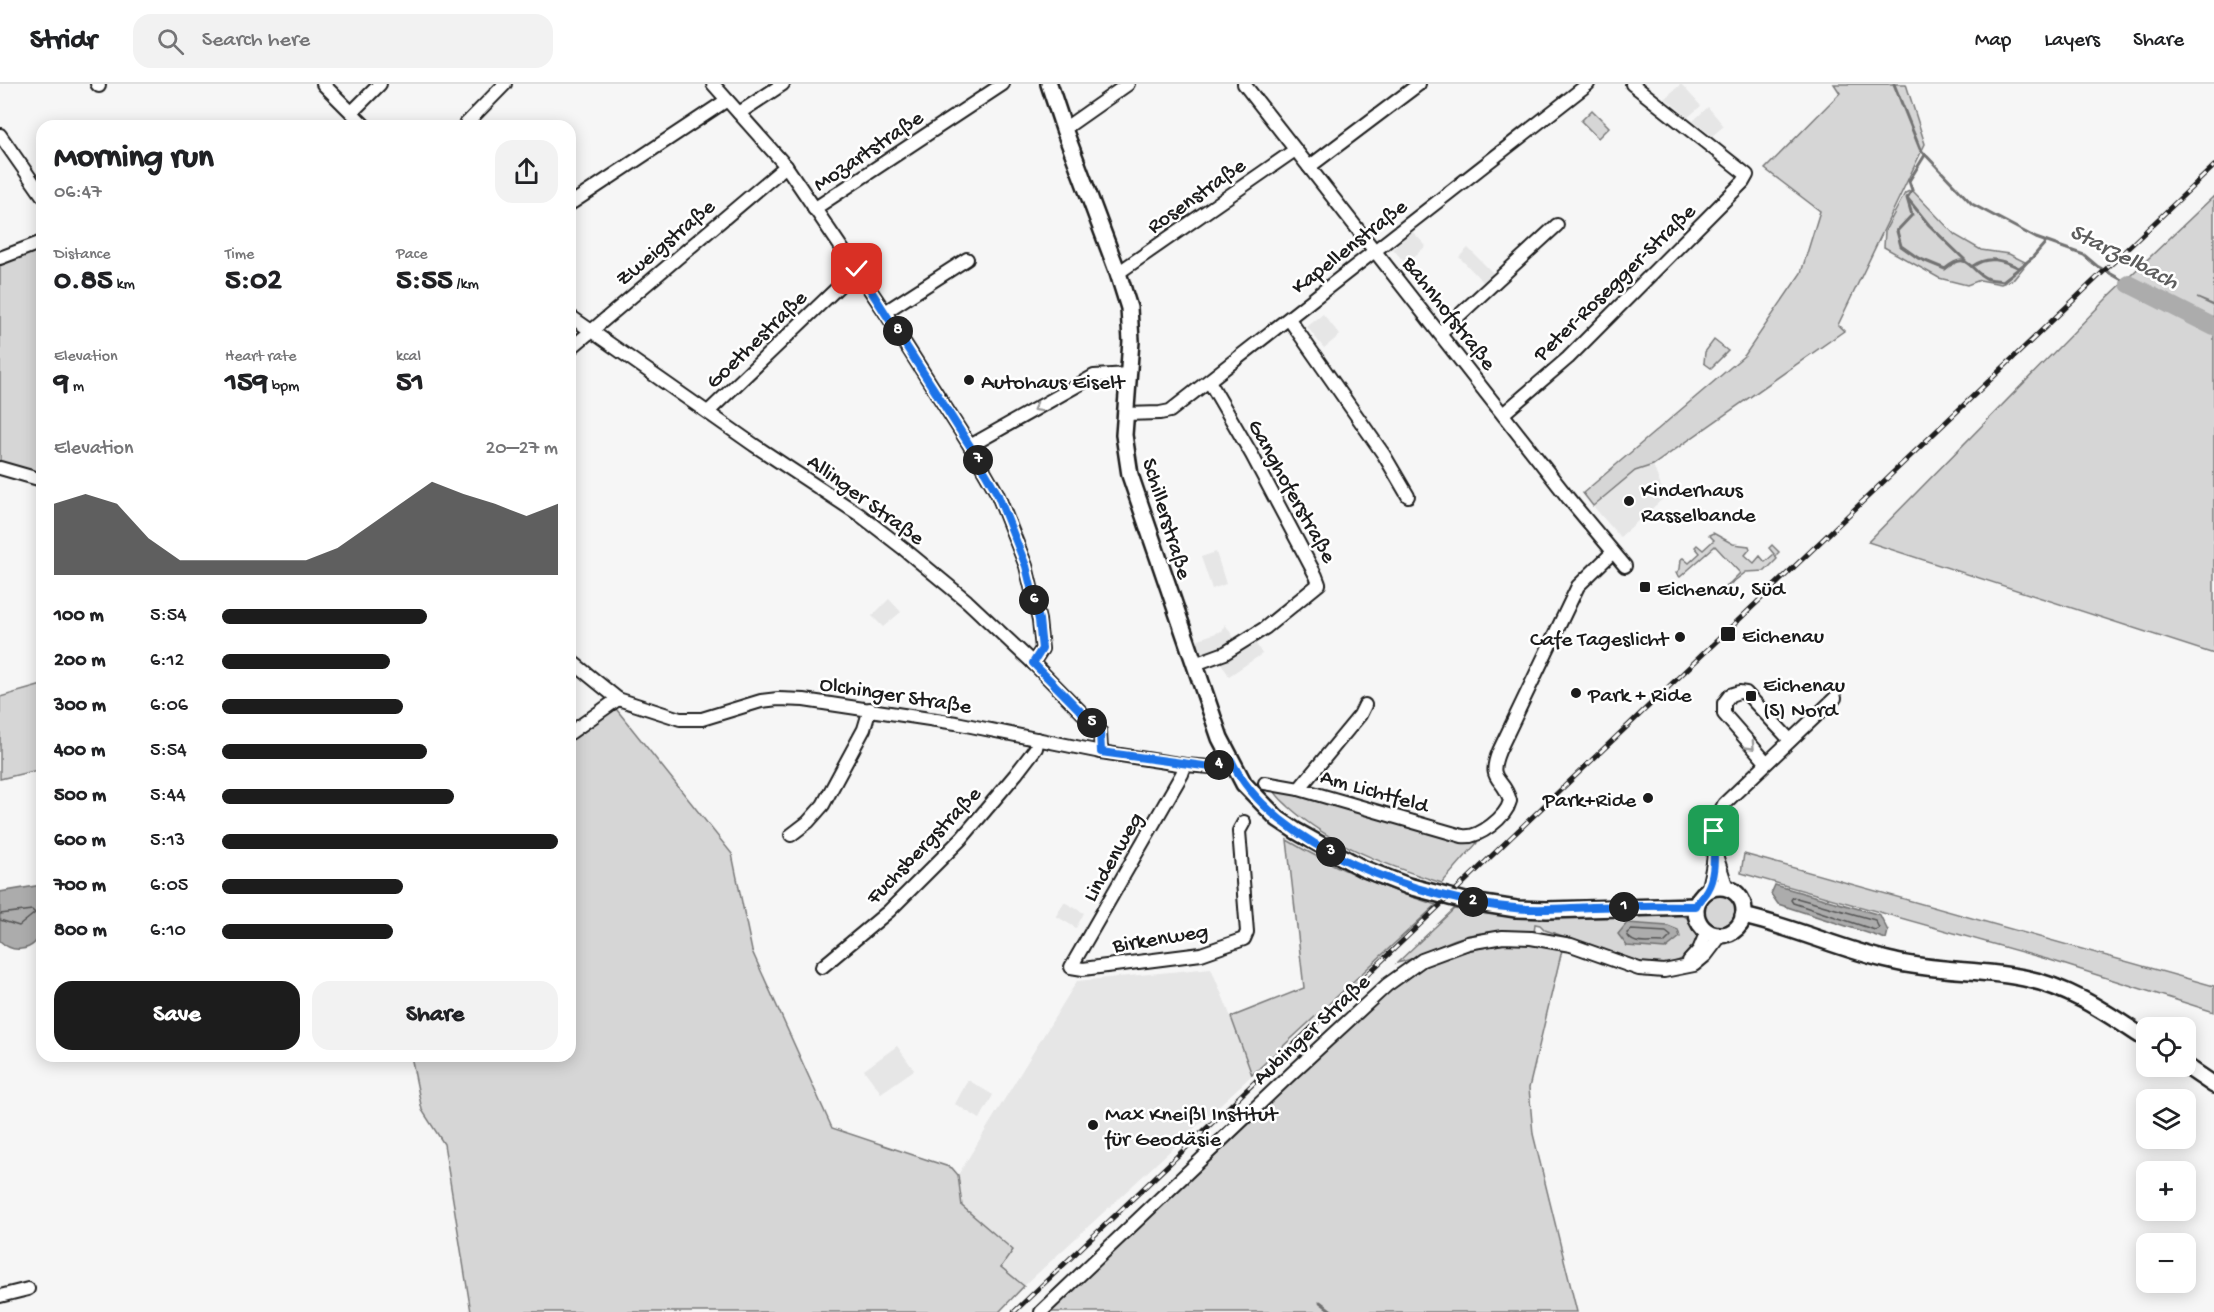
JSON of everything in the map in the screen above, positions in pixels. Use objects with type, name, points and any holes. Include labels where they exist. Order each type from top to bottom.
[{"type":"main road","name":"Schillerstraße","points":[[1049,84],[1129,308],[1131,325],[1125,450],[1130,474],[1220,738],[1236,772],[1252,794],[1278,819],[1362,868],[1408,886],[1450,898],[1497,906],[1546,910],[1696,906]]},
{"type":"main road","points":[[1717,887],[1727,888],[1739,896],[1744,909],[1743,916],[1735,929],[1714,932],[1697,917],[1696,906],[1707,891],[1717,887]]},
{"type":"main road","points":[[1743,916],[1894,962],[1997,973],[2043,982],[2091,1003],[2136,1032]]},
{"type":"main road","points":[[2196,1073],[2214,1085]]},
{"type":"street","points":[[323,84],[359,120]]},
{"type":"street","points":[[352,112],[380,84]]},
{"type":"street","points":[[470,120],[505,84]]},
{"type":"street","points":[[713,84],[786,166],[885,312],[997,493],[1026,566],[1043,643],[1039,657],[1033,663]]},
{"type":"street","points":[[739,113],[783,84]]},
{"type":"street","name":"Mozartstraße","points":[[814,209],[1003,84]]},
{"type":"street","points":[[1064,129],[1128,84]]},
{"type":"street","name":"Bahnhofstraße","points":[[1244,84],[1569,499],[1625,566]]},
{"type":"street","points":[[1309,167],[1419,84]]},
{"type":"street","name":"Kapellenstraße","points":[[1125,414],[1170,411],[1588,84]]},
{"type":"street","name":"Peter-Rosegger-Straße","points":[[1503,414],[1568,358],[1712,214],[1747,175],[1632,84]]},
{"type":"street","points":[[576,200],[727,100]]},
{"type":"street","points":[[0,135],[36,186]]},
{"type":"street","name":"Rosenstraße","points":[[1118,273],[1295,150]]},
{"type":"street","name":"Zweigstraße","points":[[576,344],[786,166]]},
{"type":"street","points":[[1440,333],[1557,225]]},
{"type":"street","points":[[0,258],[36,244]]},
{"type":"street","points":[[885,312],[967,259]]},
{"type":"street","name":"Goethestraße","points":[[708,412],[857,269]]},
{"type":"street","points":[[1289,319],[1384,455],[1408,496]]},
{"type":"street","name":"Allinger Straße","points":[[576,320],[883,532],[967,601],[1100,731],[1101,752]]},
{"type":"street","points":[[970,446],[1094,376],[1129,374]]},
{"type":"street","name":"Ganghoferstraße","points":[[1195,664],[1225,652],[1265,628],[1319,584],[1317,576],[1252,455],[1209,381]]},
{"type":"street","points":[[0,468],[36,478]]},
{"type":"street","name":"Am Lichtfeld","points":[[1265,783],[1299,789],[1462,836],[1472,837],[1482,832],[1506,811],[1510,801],[1493,768],[1499,751],[1578,586],[1613,552]]},
{"type":"street","name":"Olchinger Straße","points":[[576,665],[618,699],[690,720],[702,719],[761,701],[804,700],[870,709],[1101,752],[1185,765],[1211,767],[1231,760]]},
{"type":"street","points":[[1766,762],[1727,719],[1723,709],[1726,698],[1739,692],[1751,696],[1790,740]]},
{"type":"street","points":[[1707,891],[1714,851],[1716,821],[1724,804],[1835,698]]},
{"type":"street","points":[[576,729],[618,699]]},
{"type":"street","points":[[1299,789],[1360,715],[1365,705]]},
{"type":"street","points":[[791,835],[808,822],[822,805],[864,729],[870,709]]},
{"type":"street","name":"Fuchsbergstraße","points":[[822,967],[894,906],[962,838],[1016,774],[1036,748],[1038,740]]},
{"type":"street","name":"Lindenweg","points":[[1071,967],[1182,774],[1185,765]]},
{"type":"street","name":"Birkenweg","points":[[1071,967],[1083,969],[1201,954],[1244,939],[1247,932],[1239,831],[1244,822]]},
{"type":"street","points":[[1714,851],[1727,888]]},
{"type":"street","name":"Aubinger Straße","points":[[1041,1312],[1301,1064],[1387,986],[1422,960],[1468,943],[1503,937],[1531,938],[1570,945],[1646,971],[1675,970],[1694,957],[1714,932]]},
{"type":"street","points":[[0,1296],[28,1289]]},
{"type":"shaded area","points":[[1681,84],[1701,106],[1688,117],[1665,98]]},
{"type":"shaded area","points":[[1834,84],[1906,84],[1925,144],[1838,325],[1844,331],[1653,465],[1635,471],[1593,506],[1583,493],[1745,355],[1801,273],[1820,211],[1765,169],[1840,93]]},
{"type":"shaded area","points":[[1708,107],[1724,126],[1712,136],[1693,121]]},
{"type":"shaded area","points":[[1592,110],[1609,127],[1598,138],[1581,121]]},
{"type":"shaded area","points":[[1912,190],[1955,235],[1981,250],[2009,254],[2027,263],[2014,279],[2001,284],[1980,280],[1967,285],[1939,278],[1884,247],[1885,231],[1905,193]]},
{"type":"shaded area","points":[[2214,196],[2214,305],[2197,298],[2214,306],[2214,654],[1868,542],[2108,297]]},
{"type":"shaded area","points":[[1412,231],[1426,246],[1406,264],[1393,249]]},
{"type":"shaded area","points":[[1468,248],[1494,274],[1484,283],[1459,257]]},
{"type":"shaded area","points":[[36,251],[36,473],[0,461],[0,265]]},
{"type":"shaded area","points":[[1323,314],[1340,335],[1324,348],[1307,327]]},
{"type":"shaded area","points":[[1714,340],[1728,351],[1711,368],[1704,363],[1705,352]]},
{"type":"shaded area","name":"Kinderhaus Rasselbande","points":[[1653,465],[1665,497],[1620,537],[1593,506],[1635,470]]},
{"type":"shaded area","points":[[1713,533],[1733,544],[1749,546],[1750,549],[1745,555],[1754,563],[1760,556],[1765,562],[1774,554],[1769,548],[1772,545],[1779,552],[1775,556],[1777,559],[1765,571],[1746,572],[1724,589],[1740,573],[1715,546],[1680,577],[1676,573],[1680,569],[1681,559],[1689,563],[1700,553],[1695,547],[1697,545],[1703,550],[1714,540],[1709,535]]},
{"type":"shaded area","points":[[1216,552],[1226,584],[1212,589],[1201,557]]},
{"type":"shaded area","points":[[889,599],[901,612],[883,627],[872,616]]},
{"type":"shaded area","points":[[1225,624],[1236,641],[1210,655],[1202,656],[1196,640],[1222,631]]},
{"type":"shaded area","points":[[1255,642],[1262,654],[1229,676],[1221,663]]},
{"type":"shaded area","points":[[36,687],[36,770],[0,779],[0,697]]},
{"type":"shaded area","points":[[609,700],[732,854],[752,951],[832,1128],[952,1168],[958,1175],[962,1206],[1013,1250],[1001,1267],[1024,1286],[999,1312],[471,1312],[444,1144],[422,1110],[412,1062],[576,1062],[576,722]]},
{"type":"shaded area","points":[[1279,787],[1477,843],[1442,883],[1381,862],[1323,833],[1280,799],[1274,790]]},
{"type":"shaded area","points":[[1287,840],[1360,877],[1436,905],[1252,1075],[1231,1017],[1304,988]]},
{"type":"shaded area","points":[[1744,854],[2214,986],[2214,1012],[2050,960],[1741,873]]},
{"type":"shaded area","points":[[1720,893],[1732,899],[1738,911],[1732,923],[1720,929],[1708,923],[1702,911],[1708,899]]},
{"type":"shaded area","points":[[1064,902],[1084,913],[1076,928],[1056,916]]},
{"type":"shaded area","points":[[1454,909],[1520,918],[1676,914],[1692,922],[1697,934],[1695,946],[1686,956],[1669,964],[1659,965],[1649,965],[1545,930],[1535,924],[1534,932],[1468,935],[1397,963]]},
{"type":"shaded area","points":[[1524,944],[1562,950],[1529,1088],[1533,1134],[1577,1312],[1050,1312],[1397,983],[1420,968],[1444,958],[1480,948]]},
{"type":"shaded area","name":"Max Kneißl Institut für Geodäsie","points":[[1211,968],[1252,1075],[1024,1286],[1001,1266],[1012,1249],[962,1206],[958,1175],[1077,981]]},
{"type":"shaded area","points":[[897,1046],[914,1070],[881,1093],[864,1070]]},
{"type":"shaded area","points":[[968,1080],[993,1095],[980,1119],[955,1104]]},
{"type":"water","points":[[1775,885],[1880,915],[1888,931],[1886,939],[1778,904],[1771,894]]},
{"type":"water","points":[[36,886],[36,942],[30,946],[15,949],[0,941],[0,892]]},
{"type":"water","points":[[1627,923],[1668,926],[1678,930],[1680,937],[1665,949],[1627,946],[1618,934]]},
{"type":"waterway","name":"Starzelbach","points":[[1894,84],[1920,149],[1972,204],[2036,238],[2084,255],[2097,266],[2129,284]]},
{"type":"waterway","name":"Starzelbach","points":[[1925,155],[1909,181],[1912,190],[1907,198],[1912,215],[1897,231],[1901,246],[1918,258],[1945,269],[1953,263],[1964,261],[1988,279],[2003,281],[2032,258],[2046,242]]},
{"type":"waterway","name":"Starzelbach","points":[[1908,199],[1929,225],[1965,260]]},
{"type":"waterway","name":"Starzelbach","points":[[1973,266],[1984,261],[1996,260],[2019,268]]},
{"type":"waterway","name":"Starzelbach","points":[[2129,284],[2214,327]]},
{"type":"waterway","points":[[1320,1302],[1333,1312]]},
{"type":"railway","points":[[1014,1312],[2214,166]]},
{"type":"place","name":"Autohaus Eiselt","points":[[969,380]]},
{"type":"place","name":"Kinderhaus Rasselbande","points":[[1629,501]]},
{"type":"place","name":"Eichenau, Süd","points":[[1645,587]]},
{"type":"place","name":"Eichenau","points":[[1728,634]]},
{"type":"place","name":"Cafe Tageslicht","points":[[1680,637]]},
{"type":"place","name":"Park + Ride","points":[[1576,693]]},
{"type":"place","name":"Eichenau (S) Nord","points":[[1751,696]]},
{"type":"place","name":"Park+Ride","points":[[1648,798]]},
{"type":"place","name":"Max Kneißl Institut für Geodäsie","points":[[1093,1125]]},
{"type":"route","points":[[857,269],[970,446],[997,493],[1026,566],[1039,620],[1043,643],[1039,657],[1033,663],[1100,731],[1101,752],[1211,767],[1231,760],[1244,784],[1278,819],[1362,868],[1408,886],[1450,898],[1516,909],[1696,906],[1698,900],[1707,891],[1712,872],[1714,831]]}]
